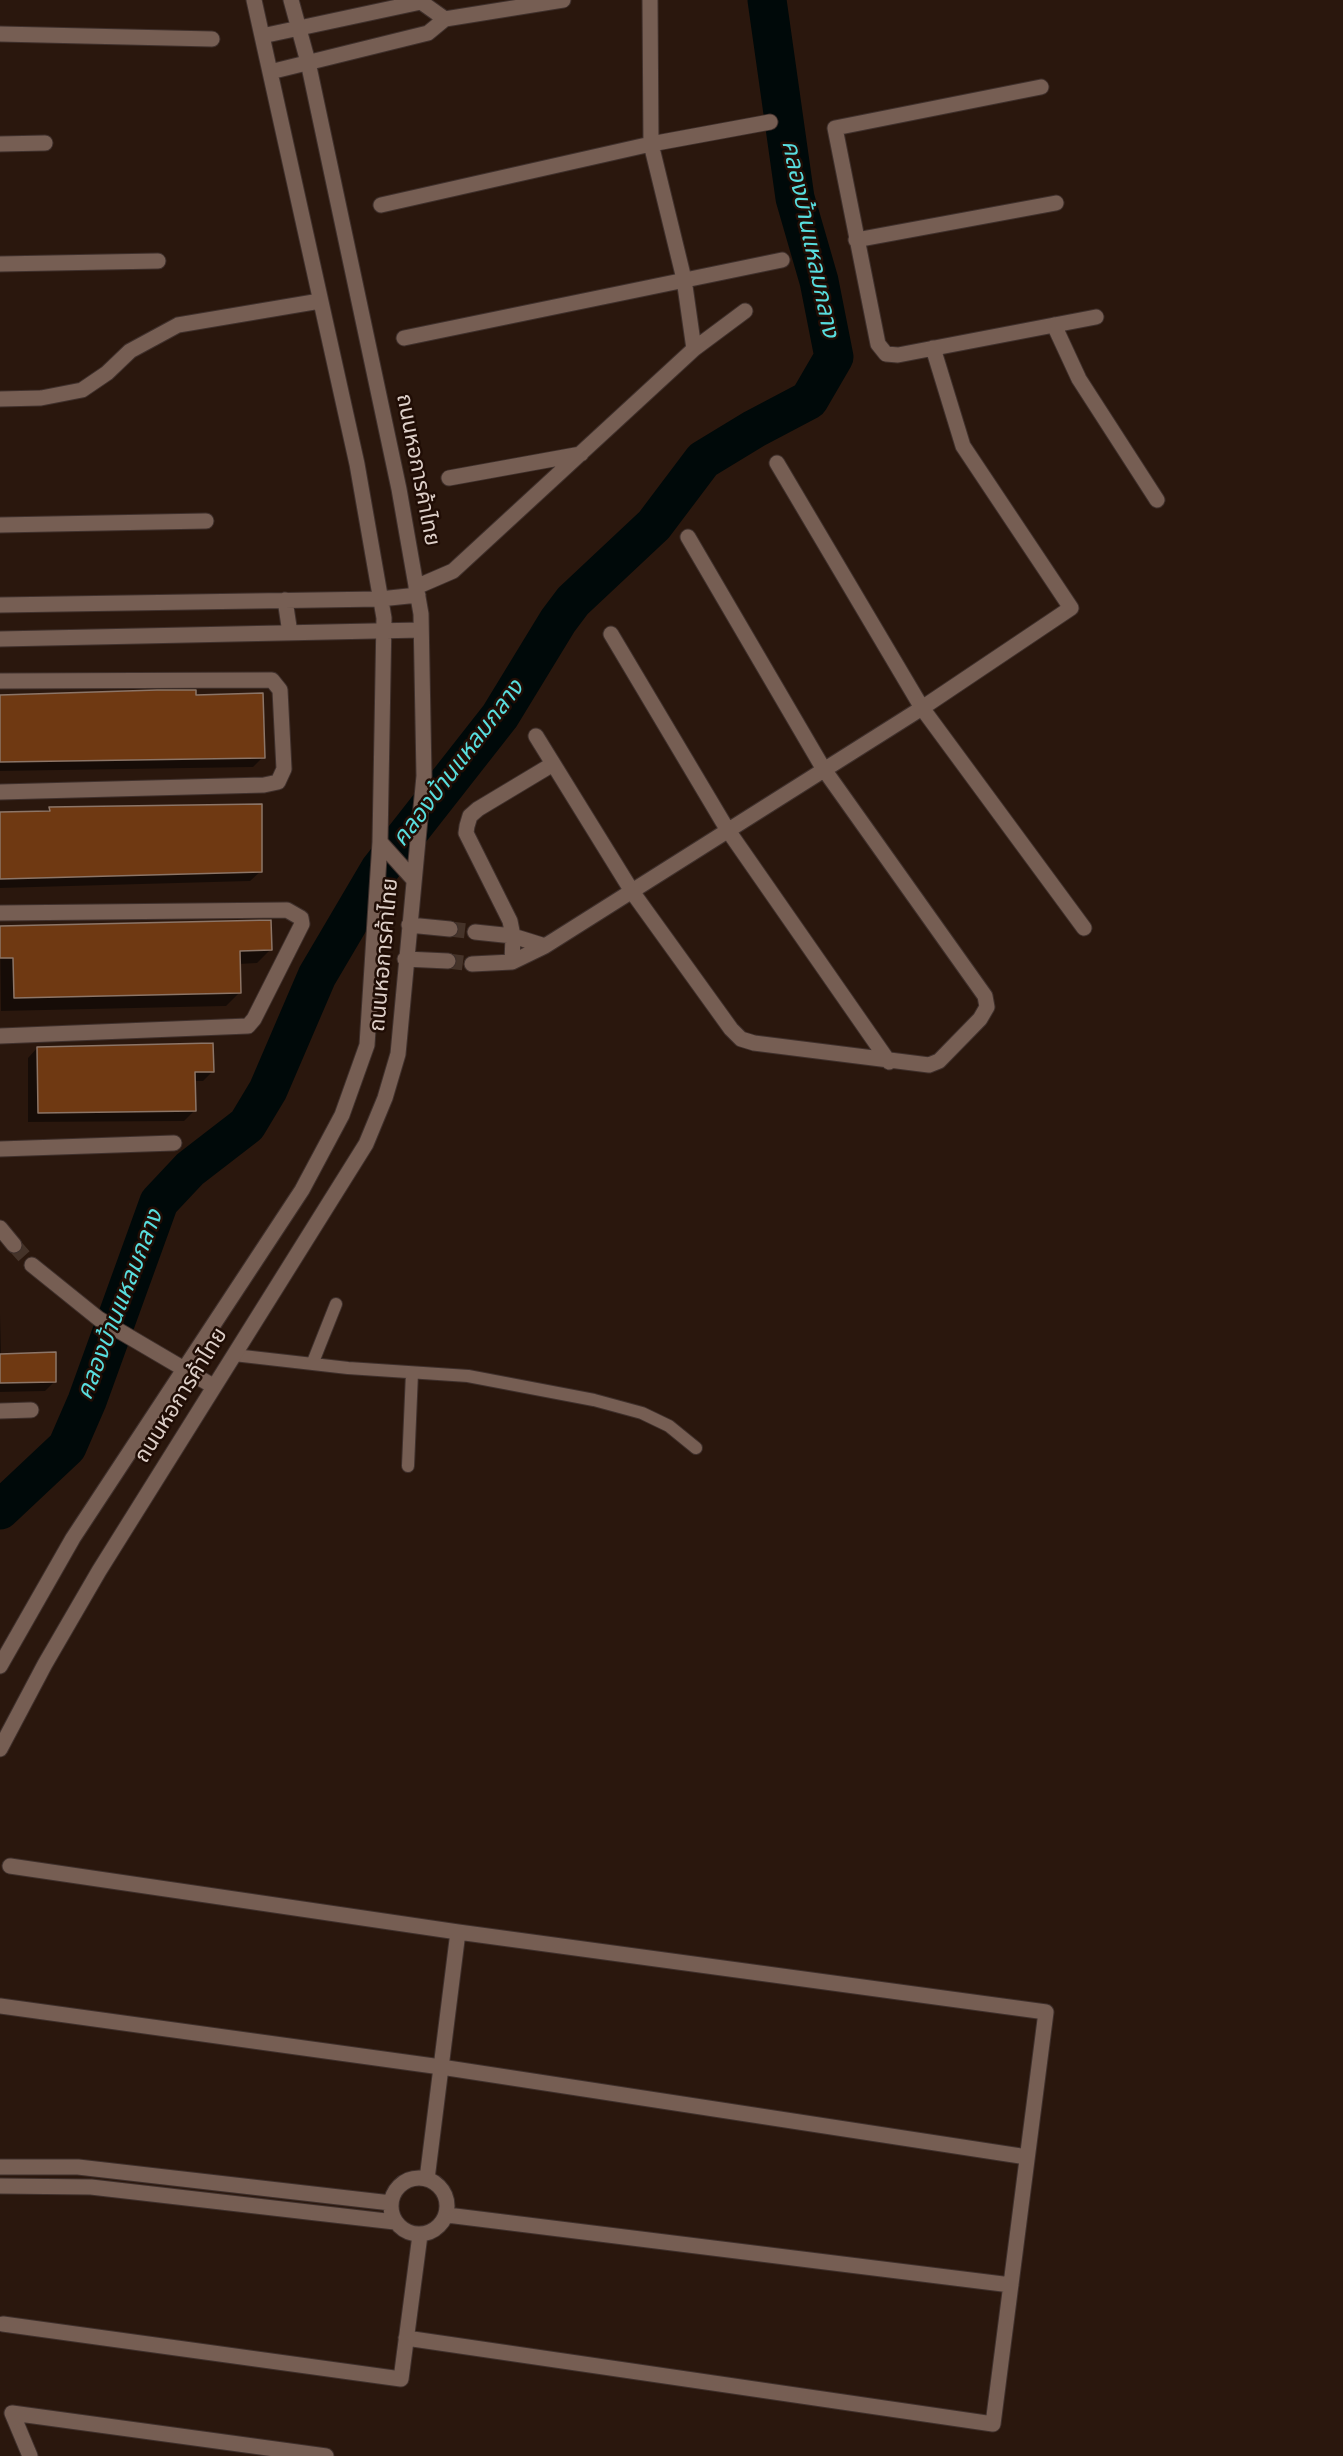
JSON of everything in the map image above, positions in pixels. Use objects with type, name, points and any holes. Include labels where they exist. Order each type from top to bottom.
[{"type":"street","name":"ถนนหอการค้าไทย","points":[[0,1666],[73,1538],[302,1190],[342,1114],[366,1045],[380,842],[384,631],[357,464],[254,0]]},
{"type":"street","name":"ถนนหอการค้าไทย","points":[[0,1749],[99,1571],[366,1144],[385,1098],[398,1054],[405,959],[424,776],[421,630],[417,591],[399,489],[308,62],[291,0]]},
{"type":"street","points":[[270,72],[428,33],[445,19],[563,0]]},
{"type":"street","points":[[650,0],[651,144],[684,279],[694,349]]},
{"type":"street","points":[[262,36],[421,2],[445,19]]},
{"type":"street","points":[[0,34],[212,39]]},
{"type":"street","points":[[1041,87],[834,128],[878,344],[886,354],[898,355],[1096,317]]},
{"type":"street","points":[[381,205],[651,144],[770,122]]},
{"type":"street","points":[[0,144],[45,143]]},
{"type":"street","points":[[856,240],[1056,203]]},
{"type":"street","points":[[404,338],[782,260]]},
{"type":"street","points":[[0,264],[158,261]]},
{"type":"street","points":[[0,399],[41,398],[82,390],[107,373],[130,351],[178,324],[320,301]]},
{"type":"street","points":[[0,605],[380,598],[417,591],[453,571],[694,349],[745,311]]},
{"type":"street","points":[[1054,325],[1079,378],[1157,501]]},
{"type":"street","points":[[472,963],[512,962],[545,946],[633,893],[727,829],[922,708],[1071,608],[963,446],[933,348]]},
{"type":"street","points":[[449,478],[582,454]]},
{"type":"street","points":[[777,463],[922,708],[1084,928]]},
{"type":"street","points":[[0,525],[206,521]]},
{"type":"street","points":[[536,736],[633,893],[731,1029],[741,1039],[754,1043],[889,1062],[929,1065],[939,1061],[980,1019],[987,1007],[985,996],[823,768],[688,537]]},
{"type":"street","points":[[285,600],[290,633]]},
{"type":"street","points":[[0,639],[421,630]]},
{"type":"street","points":[[611,634],[727,829],[889,1062]]},
{"type":"street","points":[[0,681],[272,680],[280,690],[284,770],[278,782],[264,785],[0,792]]},
{"type":"street","points":[[512,962],[513,936],[506,910],[466,833],[467,826],[470,816],[478,809],[553,764]]},
{"type":"street","points":[[380,842],[415,874]]},
{"type":"street","points":[[0,913],[287,910],[301,918],[302,924],[254,1019],[248,1026],[0,1036]]},
{"type":"street","points":[[409,925],[450,929]]},
{"type":"street","points":[[475,932],[513,936],[545,946]]},
{"type":"street","points":[[405,959],[448,961]]},
{"type":"street","points":[[0,1149],[174,1143]]},
{"type":"street","points":[[0,1228],[14,1245]]},
{"type":"street","points":[[32,1265],[99,1319],[213,1386]]},
{"type":"street","points":[[0,1411],[31,1410]]},
{"type":"street","points":[[10,1866],[459,1932],[1046,2012],[993,2424],[406,2338]]},
{"type":"street","points":[[427,2179],[459,1932]]},
{"type":"street","points":[[0,2006],[441,2067],[1027,2157]]},
{"type":"street","points":[[0,2167],[78,2167],[391,2203]]},
{"type":"street","points":[[77,2187],[78,2167]]},
{"type":"street","points":[[427,2179],[442,2189],[446,2197],[447,2215],[436,2229],[420,2235],[402,2229],[395,2222],[391,2203],[393,2193],[408,2180],[427,2179]]},
{"type":"street","points":[[0,2186],[77,2187],[395,2222]]},
{"type":"street","points":[[447,2215],[1011,2285]]},
{"type":"street","points":[[3,2324],[401,2379],[420,2235]]},
{"type":"street","points":[[30,2456],[12,2413],[326,2456]]},
{"type":"lane","points":[[313,1362],[336,1305]]},
{"type":"lane","points":[[234,1355],[412,1373],[468,1376],[594,1400],[642,1413],[669,1426],[696,1448]]},
{"type":"lane","points":[[408,1466],[412,1373]]},
{"type":"building","points":[[196,690],[196,695],[263,693],[265,758],[0,762],[0,695]]},
{"type":"building","points":[[262,804],[262,872],[0,879],[0,812],[50,811],[49,807]]},
{"type":"building","points":[[271,920],[272,950],[240,951],[241,993],[14,998],[13,958],[0,958],[0,926]]},
{"type":"building","points":[[213,1043],[214,1072],[195,1072],[196,1111],[38,1113],[37,1047]]},
{"type":"building","points":[[56,1352],[56,1382],[0,1383],[0,1354]]},
{"type":"waterway","name":"คลองบ้านแหลมกลาง","points":[[0,1510],[67,1447],[87,1401],[159,1202],[190,1169],[247,1125],[268,1090],[317,976],[380,869],[500,716],[558,621],[573,601],[654,525],[703,460],[754,429],[809,400],[834,357],[819,281],[795,198],[767,0]]},
{"type":"tunnel","points":[[450,929],[475,932]]},
{"type":"tunnel","points":[[448,961],[472,964]]},
{"type":"tunnel","points":[[14,1245],[32,1265]]}]
